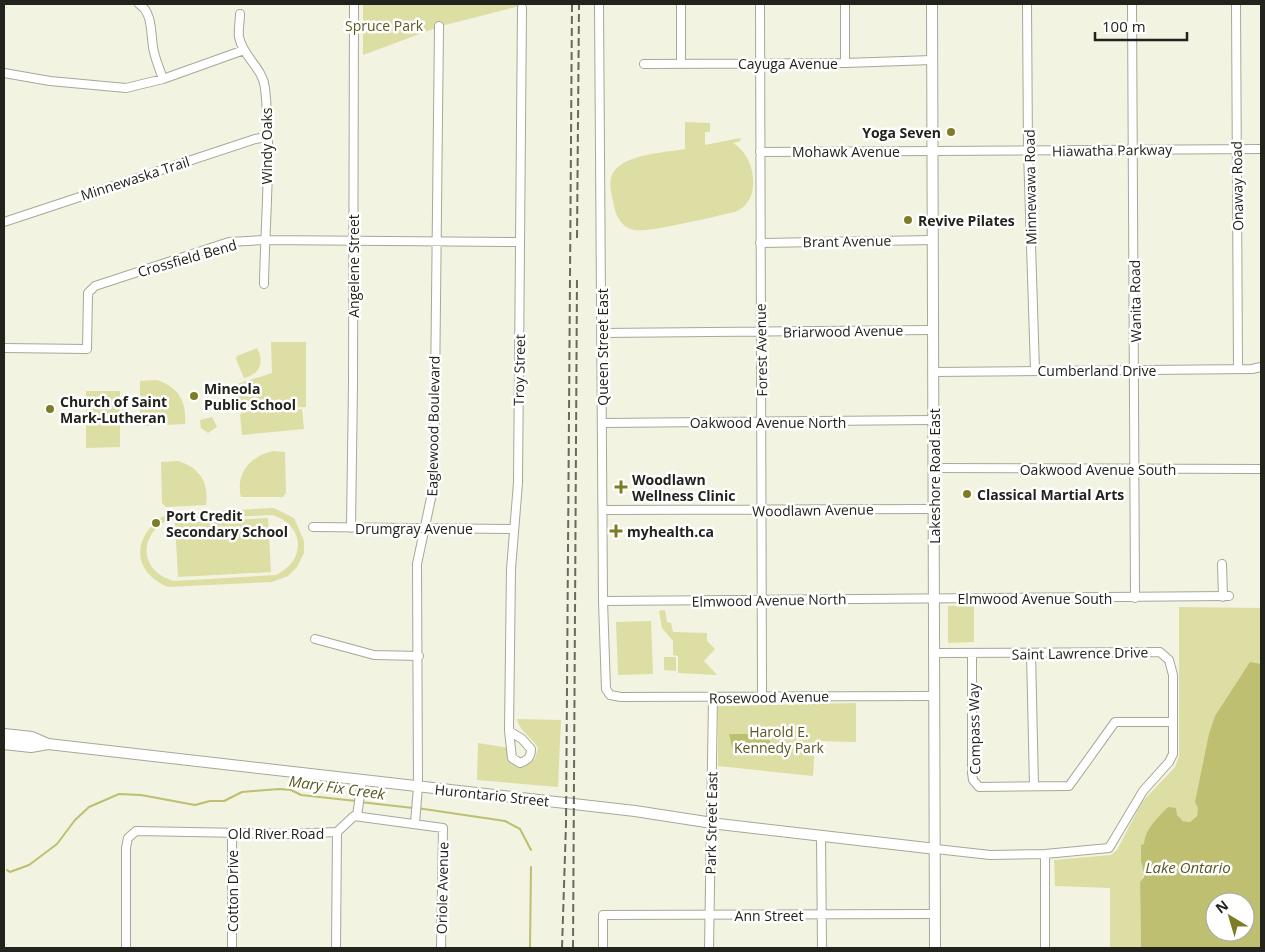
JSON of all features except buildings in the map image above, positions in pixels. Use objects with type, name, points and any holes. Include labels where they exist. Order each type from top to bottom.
[{"type":"main road","name":"Lakeshore Road East","points":[[932,4],[936,948]]},
{"type":"main road","name":"Hurontario Street","points":[[4,734],[32,737],[48,744],[634,811],[710,823],[936,850]]},
{"type":"main road","name":"Hurontario Street","points":[[4,744],[31,748],[48,744]]},
{"type":"street","points":[[139,4],[144,6],[149,18],[153,51],[163,79]]},
{"type":"street","name":"Angelene Street","points":[[351,528],[354,4]]},
{"type":"street","name":"Queen Street East","points":[[599,4],[603,601],[606,690]]},
{"type":"street","points":[[680,4],[681,63]]},
{"type":"street","name":"Forest Avenue","points":[[760,4],[762,696]]},
{"type":"street","points":[[844,4],[845,63]]},
{"type":"street","name":"Minnewawa Road","points":[[1027,4],[1028,151],[1035,370]]},
{"type":"street","name":"Wanita Road","points":[[1132,4],[1136,370],[1133,469],[1135,598]]},
{"type":"street","name":"Onaway Road","points":[[1236,4],[1238,369]]},
{"type":"street","name":"Troy Street","points":[[509,731],[514,529],[518,484],[522,8]]},
{"type":"street","name":"Windy Oaks","points":[[240,14],[239,37],[244,50],[264,82],[267,137],[264,284]]},
{"type":"street","name":"Eaglewood Boulevard","points":[[415,823],[418,787],[419,656],[417,564],[426,529],[434,484],[439,26]]},
{"type":"street","points":[[4,74],[50,81],[126,88],[163,79],[244,50]]},
{"type":"street","name":"Cayuga Avenue","points":[[644,64],[845,63],[932,60]]},
{"type":"street","name":"Minnewaska Trail","points":[[4,222],[255,139],[267,137]]},
{"type":"street","name":"Hiawatha Parkway","points":[[933,151],[1261,149]]},
{"type":"street","name":"Mohawk Avenue","points":[[760,152],[933,151]]},
{"type":"street","name":"Crossfield Bend","points":[[4,348],[87,349],[88,294],[95,286],[230,242],[265,240],[520,242]]},
{"type":"street","name":"Brant Avenue","points":[[760,243],[933,240]]},
{"type":"street","name":"Briarwood Avenue","points":[[602,333],[933,330]]},
{"type":"street","name":"Cumberland Drive","points":[[934,372],[1238,369],[1261,367]]},
{"type":"street","name":"Oakwood Avenue North","points":[[603,423],[934,420]]},
{"type":"street","name":"Oakwood Avenue South","points":[[934,468],[1261,469]]},
{"type":"street","name":"Woodlawn Avenue","points":[[603,510],[934,509]]},
{"type":"street","name":"Drumgray Avenue","points":[[314,527],[514,529]]},
{"type":"street","name":"Elmwood Avenue South","points":[[934,598],[1226,597],[1222,564]]},
{"type":"street","name":"Elmwood Avenue North","points":[[603,601],[934,598]]},
{"type":"street","points":[[315,639],[374,655],[419,656]]},
{"type":"street","name":"Saint Lawrence Drive","points":[[935,654],[1160,652],[1169,660],[1172,675],[1172,754],[1169,762],[1143,791],[1109,848],[1045,854],[971,854],[936,850]]},
{"type":"street","points":[[1031,654],[1034,786]]},
{"type":"street","name":"Compass Way","points":[[972,655],[973,780],[979,787],[1069,786],[1116,722],[1172,722]]},
{"type":"street","name":"Rosewood Avenue","points":[[606,690],[610,695],[621,697],[935,696]]},
{"type":"street","name":"Park Street East","points":[[709,948],[713,698]]},
{"type":"street","points":[[362,780],[358,816],[415,823]]},
{"type":"street","name":"Old River Road","points":[[126,948],[126,848],[131,833],[136,831],[232,833],[337,832],[345,822],[354,816],[358,816]]},
{"type":"street","name":"Oriole Avenue","points":[[415,823],[443,828],[441,948]]},
{"type":"street","points":[[336,948],[337,832]]},
{"type":"street","name":"Cotton Drive","points":[[232,833],[232,948]]},
{"type":"street","points":[[820,835],[823,914],[822,948]]},
{"type":"street","points":[[1045,854],[1045,948]]},
{"type":"street","name":"Ann Street","points":[[603,948],[603,915],[936,914]]},
{"type":"green space","name":"Spruce Park","points":[[363,4],[528,4],[441,26],[363,55]]},
{"type":"green space","points":[[685,122],[710,123],[710,132],[705,132],[705,145],[740,138],[741,141],[733,143],[741,149],[751,168],[753,189],[750,198],[744,206],[735,212],[654,229],[629,229],[620,220],[615,209],[610,185],[615,170],[622,164],[642,156],[685,149]]},
{"type":"green space","points":[[271,342],[306,342],[306,407],[278,408],[277,411],[302,409],[304,429],[242,435],[240,414],[242,414],[234,388],[237,384],[272,373]]},
{"type":"green space","points":[[257,348],[260,358],[259,367],[253,374],[244,378],[236,359],[237,356]]},
{"type":"green space","points":[[157,380],[171,387],[180,396],[183,402],[185,424],[144,426],[140,422],[140,381]]},
{"type":"green space","points":[[86,391],[120,391],[120,447],[86,448]]},
{"type":"green space","points":[[212,417],[217,427],[208,433],[201,428],[200,420]]},
{"type":"green space","points":[[273,451],[285,452],[286,493],[283,497],[241,497],[240,480],[247,467],[258,457]]},
{"type":"green space","points":[[178,461],[192,468],[201,477],[206,489],[206,505],[166,507],[162,503],[161,462]]},
{"type":"green space","points":[[274,508],[294,518],[304,541],[304,553],[297,567],[288,576],[272,582],[168,587],[155,580],[147,571],[142,562],[140,552],[142,541],[147,531],[167,514]],"holes":[[[272,515],[291,526],[296,534],[297,552],[293,561],[286,569],[276,575],[174,581],[154,570],[149,562],[147,544],[151,535],[168,520]]]},
{"type":"green space","points":[[268,518],[271,572],[178,577],[175,523]]},
{"type":"green space","points":[[974,605],[974,642],[948,643],[948,606]]},
{"type":"green space","points":[[1179,607],[1261,608],[1261,664],[1258,664],[1197,805],[1198,813],[1196,817],[1190,822],[1182,820],[1176,811],[1168,807],[1151,828],[1144,848],[1144,874],[1140,882],[1141,948],[1110,948],[1110,888],[1055,886],[1054,860],[1111,855],[1117,850],[1142,802],[1175,767],[1179,756]]},
{"type":"green space","points":[[665,610],[667,622],[671,623],[673,632],[707,633],[707,641],[715,649],[704,661],[717,675],[678,673],[678,656],[673,655],[673,641],[662,628],[659,611]]},
{"type":"green space","points":[[651,621],[653,674],[618,675],[616,622]]},
{"type":"green space","points":[[664,657],[676,657],[676,671],[664,670]]},
{"type":"green space","name":"Harold E. Kennedy Park","points":[[856,703],[856,742],[815,741],[813,776],[718,766],[718,706]]},
{"type":"green space","points":[[517,719],[561,720],[558,787],[477,780],[478,743],[509,748],[515,763],[526,765],[535,759],[538,748],[520,727]]},
{"type":"water","name":"Lake Ontario","points":[[1250,662],[1261,664],[1261,948],[1141,948],[1140,882],[1144,877],[1141,863],[1141,845],[1144,844],[1147,833],[1153,824],[1168,807],[1176,808],[1177,815],[1183,821],[1190,822],[1197,816],[1198,808],[1195,802],[1209,734],[1215,716]]},
{"type":"water","points":[[729,734],[748,734],[749,739],[768,734],[771,745],[748,751],[745,740],[732,747]]},
{"type":"waterway","name":"Mary Fix Creek","points":[[7,870],[10,872],[29,865],[57,844],[75,820],[89,807],[119,794],[141,795],[195,805],[210,801],[224,801],[242,792],[279,789],[291,790],[301,795],[356,801]]},
{"type":"waterway","name":"Mary Fix Creek","points":[[360,802],[413,808]]},
{"type":"waterway","name":"Mary Fix Creek","points":[[417,808],[505,821],[520,829],[531,850]]},
{"type":"waterway","name":"Mary Fix Creek","points":[[530,948],[531,867]]},
{"type":"railway","points":[[562,948],[566,824],[572,4]]},
{"type":"railway","points":[[577,238],[579,4]]},
{"type":"railway","points":[[573,948],[577,276]]},
{"type":"place","name":"Yoga Seven","points":[[951,132]]},
{"type":"place","name":"Revive Pilates","points":[[908,220]]},
{"type":"place","name":"Mineola Public School","points":[[194,396]]},
{"type":"place","name":"Church of Saint Mark-Lutheran","points":[[50,409]]},
{"type":"place","name":"Woodlawn Wellness Clinic","points":[[621,487]]},
{"type":"place","name":"Classical Martial Arts","points":[[967,494]]},
{"type":"place","name":"Port Credit Secondary School","points":[[156,523]]},
{"type":"place","name":"myhealth.ca","points":[[616,531]]}]
